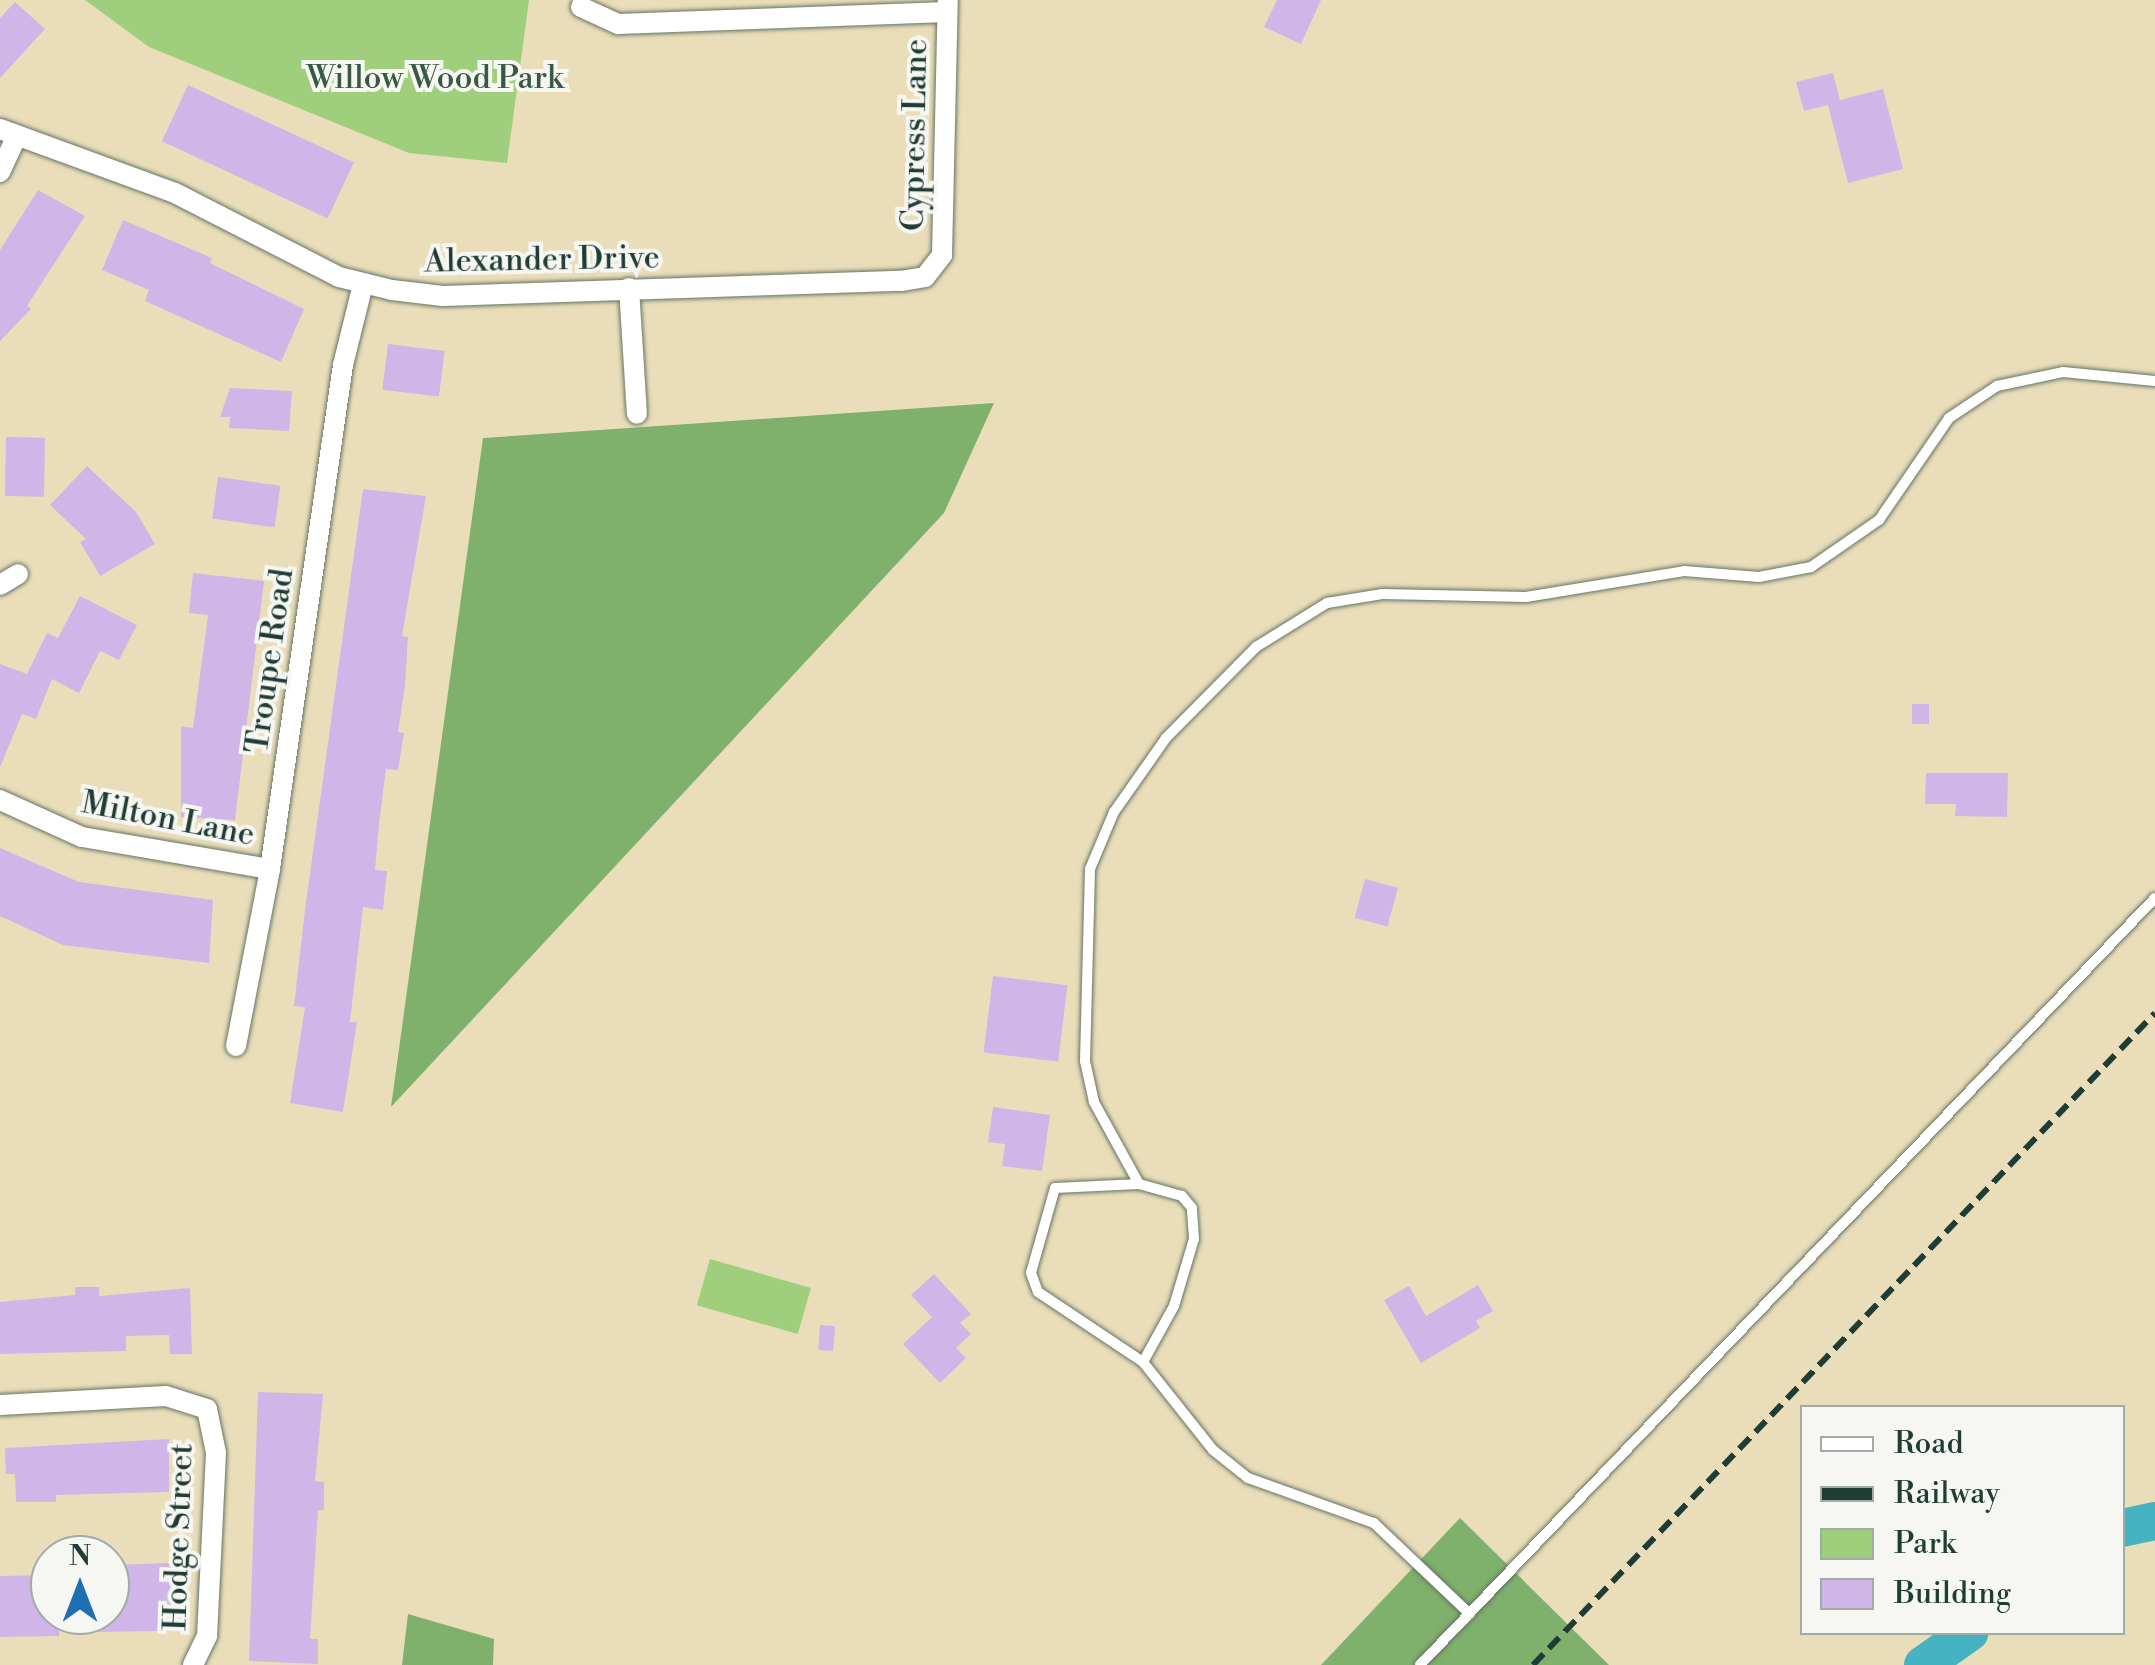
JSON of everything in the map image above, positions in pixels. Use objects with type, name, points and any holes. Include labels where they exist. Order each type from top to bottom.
[{"type":"street","points":[[581,7],[618,24],[947,6]]},
{"type":"street","name":"Cypress Lane","points":[[936,269],[944,241],[947,6]]},
{"type":"street","points":[[0,172],[8,133]]},
{"type":"street","name":"Alexander Drive","points":[[8,133],[175,193],[298,259],[364,284],[443,296],[901,280],[936,269]]},
{"type":"street","name":"Troupe Road","points":[[236,1046],[270,869],[343,366],[364,284]]},
{"type":"street","points":[[629,288],[637,414]]},
{"type":"street","name":"Milton Lane","points":[[0,800],[82,838],[270,869]]},
{"type":"street","name":"Hodge Street","points":[[0,1405],[166,1396],[206,1409],[216,1453],[208,1618],[204,1650],[193,1665]]},
{"type":"lane","points":[[1139,1184],[1094,1102],[1085,1060],[1090,869],[1114,812],[1166,738],[1256,647],[1327,603],[1382,594],[1526,597],[1684,571],[1760,577],[1812,566],[1879,520],[1949,418],[1997,386],[2063,372],[2155,381]]},
{"type":"lane","points":[[1420,1665],[2155,898]]},
{"type":"lane","points":[[1143,1362],[1174,1306],[1194,1239],[1192,1208],[1182,1196],[1139,1184],[1054,1188],[1031,1273],[1038,1292],[1143,1362],[1213,1450],[1248,1478],[1374,1522],[1470,1614]]},
{"type":"green space","name":"Willow Wood Park","points":[[85,0],[529,0],[507,163],[409,153],[149,47]]},
{"type":"green space","points":[[994,403],[944,513],[391,1107],[483,438]]},
{"type":"green space","points":[[710,1259],[811,1288],[798,1334],[697,1305]]},
{"type":"green space","points":[[1460,1518],[1609,1665],[1321,1665]]},
{"type":"green space","points":[[408,1614],[494,1639],[493,1665],[402,1665]]},
{"type":"building","points":[[1277,0],[1321,0],[1301,44],[1264,27]]},
{"type":"building","points":[[15,2],[45,29],[0,78],[0,18]]},
{"type":"building","points":[[1833,73],[1840,100],[1883,89],[1903,169],[1848,183],[1828,105],[1804,111],[1796,82]]},
{"type":"building","points":[[188,85],[354,162],[328,219],[162,141]]},
{"type":"building","points":[[38,190],[85,216],[27,306],[31,309],[0,341],[0,250]]},
{"type":"building","points":[[123,220],[212,258],[210,263],[304,309],[281,362],[145,301],[149,290],[102,270]]},
{"type":"building","points":[[388,344],[445,351],[439,397],[382,390]]},
{"type":"building","points":[[230,388],[292,391],[289,431],[229,428],[230,417],[220,417]]},
{"type":"building","points":[[6,437],[45,438],[44,497],[5,496]]},
{"type":"building","points":[[87,466],[136,512],[155,544],[100,576],[80,542],[86,539],[50,505]]},
{"type":"building","points":[[218,477],[280,486],[275,527],[212,519]]},
{"type":"building","points":[[363,489],[426,496],[402,636],[408,637],[398,732],[404,733],[398,770],[386,769],[379,824],[375,870],[387,871],[383,910],[363,907],[350,1022],[357,1022],[343,1112],[290,1103],[305,1007],[294,1006],[305,910]]},
{"type":"building","points":[[193,573],[264,581],[235,820],[181,817],[181,726],[193,728],[208,615],[189,613]]},
{"type":"building","points":[[80,596],[137,625],[119,660],[100,651],[79,693],[52,679],[36,719],[22,714],[0,767],[0,664],[27,674],[47,633],[58,638]]},
{"type":"building","points":[[1912,704],[1929,704],[1929,724],[1912,724]]},
{"type":"building","points":[[1926,773],[2008,773],[2007,817],[1955,816],[1956,804],[1925,804]]},
{"type":"building","points":[[0,848],[79,882],[213,900],[209,963],[63,945],[0,916]]},
{"type":"building","points":[[1365,879],[1398,888],[1387,926],[1355,918]]},
{"type":"building","points":[[993,976],[1067,985],[1058,1062],[984,1052]]},
{"type":"building","points":[[993,1107],[1050,1115],[1042,1171],[1002,1166],[1005,1144],[988,1142]]},
{"type":"building","points":[[934,1274],[971,1314],[960,1323],[971,1334],[956,1348],[966,1358],[940,1383],[903,1344],[932,1317],[911,1295]]},
{"type":"building","points":[[1478,1285],[1493,1311],[1476,1321],[1480,1328],[1421,1363],[1384,1300],[1409,1286],[1426,1316]]},
{"type":"building","points":[[75,1287],[99,1287],[99,1296],[190,1288],[192,1354],[170,1354],[169,1335],[126,1336],[126,1351],[0,1354],[0,1302],[75,1295]]},
{"type":"building","points":[[820,1325],[835,1326],[833,1351],[818,1350]]},
{"type":"building","points":[[258,1392],[323,1394],[315,1481],[324,1482],[324,1510],[318,1510],[310,1639],[318,1639],[318,1664],[249,1661]]},
{"type":"building","points":[[169,1439],[169,1492],[56,1495],[56,1502],[16,1502],[15,1474],[6,1474],[5,1448]]},
{"type":"building","points":[[170,1563],[171,1612],[160,1613],[160,1631],[130,1631],[130,1564]]},
{"type":"building","points":[[30,1575],[30,1635],[59,1636],[0,1637],[0,1576]]},
{"type":"waterway","points":[[2125,1527],[2155,1521]]},
{"type":"waterway","points":[[1923,1665],[1966,1635]]},
{"type":"railway","points":[[1533,1665],[2155,1013]]}]
